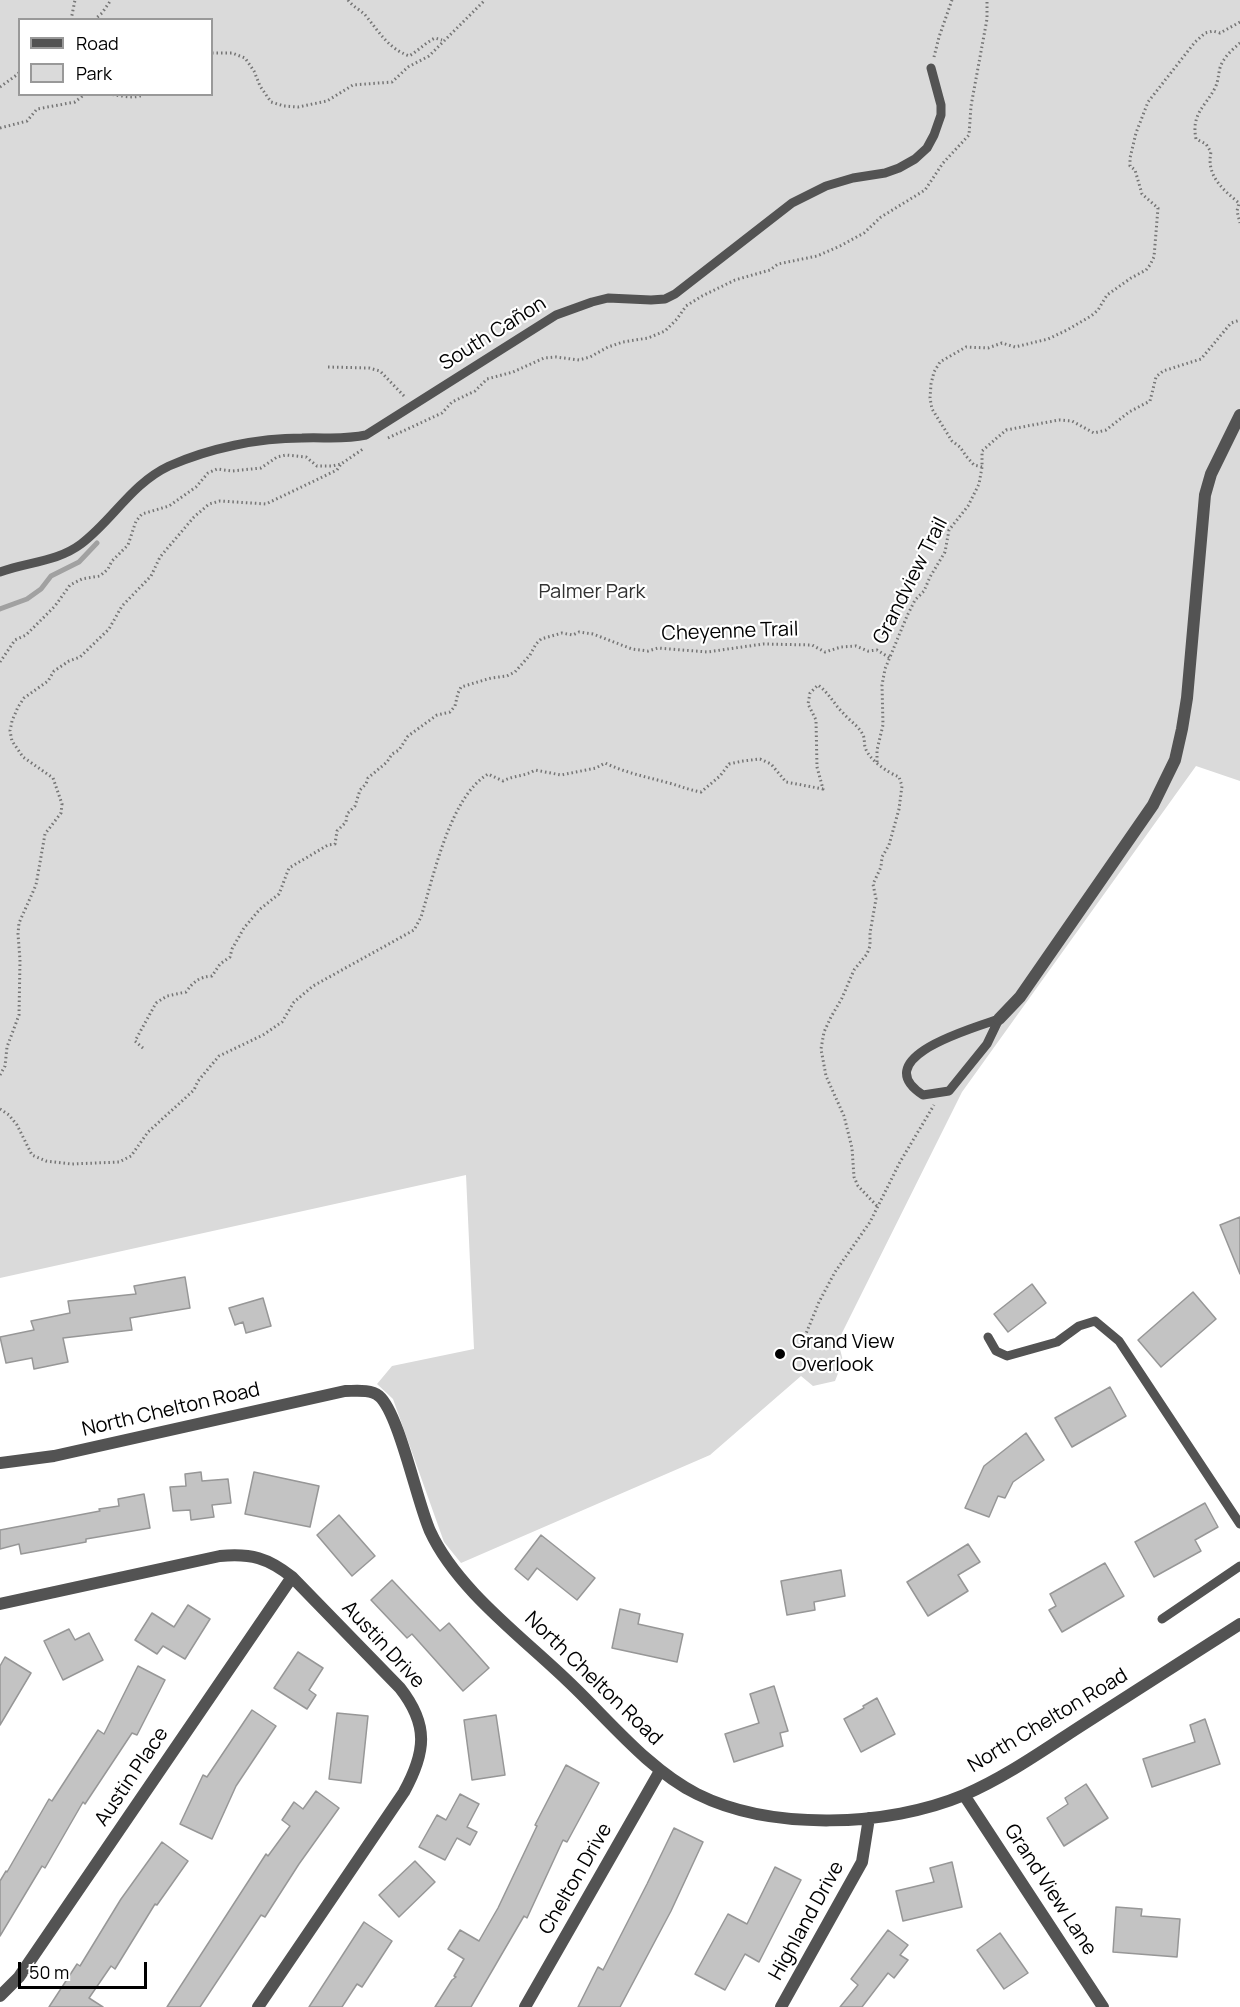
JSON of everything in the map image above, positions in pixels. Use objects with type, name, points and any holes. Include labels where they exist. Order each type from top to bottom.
[{"type":"street","points":[[999,1020],[1020,997],[1147,815],[1165,784],[1175,760],[1186,698],[1205,495],[1211,474],[1240,415]]},
{"type":"street","name":"North Chelton Road","points":[[0,1463],[54,1456],[345,1391],[364,1391],[376,1394],[386,1404],[393,1419],[430,1532],[453,1569],[490,1608],[561,1673],[660,1771],[696,1794],[739,1811],[758,1815],[822,1820],[869,1818],[914,1810],[964,1795],[1017,1767],[1240,1624]]},
{"type":"street","name":"Austin Drive","points":[[0,1604],[209,1558],[235,1555],[263,1558],[292,1577],[411,1702],[419,1719],[422,1739],[420,1756],[412,1777],[258,2007]]},
{"type":"street","name":"Austin Place","points":[[0,1996],[19,1977],[292,1577]]},
{"type":"street","name":"Chelton Drive","points":[[525,2007],[660,1771]]},
{"type":"street","name":"Grand View Lane","points":[[964,1795],[1103,2007]]},
{"type":"street","name":"Highland Drive","points":[[781,2007],[862,1862],[869,1818]]},
{"type":"lane","name":"South Cañon","points":[[0,572],[65,555],[102,526],[137,487],[152,475],[171,466],[193,457],[237,445],[269,440],[337,439],[366,435],[556,315],[608,298],[651,300],[665,299],[675,294],[792,203],[826,186],[853,178],[885,173],[915,159],[927,148],[941,115],[941,105],[931,68]]},
{"type":"lane","points":[[999,1020],[987,1044],[949,1090],[923,1095],[914,1089],[908,1079],[908,1068],[915,1055],[955,1034],[999,1020]]},
{"type":"lane","points":[[988,1336],[996,1351],[1007,1356],[1057,1342],[1079,1326],[1095,1321],[1119,1341],[1240,1524]]},
{"type":"lane","points":[[1162,1619],[1240,1566]]},
{"type":"path","points":[[71,18],[75,0]]},
{"type":"path","points":[[96,18],[111,0]]},
{"type":"path","points":[[348,0],[365,15],[388,45],[400,53],[409,56],[435,38],[442,40]]},
{"type":"path","points":[[213,53],[232,52],[245,58],[271,102],[298,107],[327,101],[353,85],[392,82],[408,67],[429,56],[442,40],[485,0]]},
{"type":"path","points":[[931,68],[952,0]]},
{"type":"path","points":[[427,420],[442,413],[452,402],[475,391],[487,379],[513,372],[544,358],[579,360],[608,347],[648,338],[665,331],[677,320],[686,306],[702,296],[735,280],[770,270],[778,264],[817,256],[840,246],[864,233],[881,217],[925,190],[943,163],[969,135],[971,106],[987,19],[987,0]]},
{"type":"path","points":[[982,468],[974,465],[960,447],[952,441],[932,409],[931,384],[937,367],[940,362],[966,346],[988,348],[1002,344],[1015,347],[1048,339],[1098,310],[1107,295],[1146,270],[1154,257],[1158,208],[1142,194],[1135,170],[1130,166],[1136,133],[1148,102],[1182,56],[1205,33],[1213,31],[1220,33],[1240,22]]},
{"type":"path","points":[[1240,43],[1220,66],[1218,81],[1195,119],[1194,130],[1196,139],[1206,144],[1211,152],[1209,162],[1211,172],[1239,203],[1237,211],[1240,223]]},
{"type":"path","points":[[0,87],[18,74]]},
{"type":"path","points":[[0,128],[27,121],[37,109],[75,102],[82,96]]},
{"type":"path","points":[[122,96],[142,96]]},
{"type":"path","name":"Grandview Trail","points":[[877,762],[877,750],[883,725],[882,685],[885,669],[915,600],[924,591],[945,552],[949,530],[972,499],[979,484],[982,451],[1006,430],[1015,427],[1059,420],[1072,421],[1094,433],[1106,430],[1129,412],[1150,401],[1156,377],[1163,371],[1202,359],[1231,323],[1240,320]]},
{"type":"path","points":[[328,367],[369,368],[384,373],[390,380]]},
{"type":"path","points":[[0,662],[15,640],[27,635],[55,606],[70,585],[82,579],[100,576],[108,569],[112,561],[128,545],[134,525],[142,514],[169,506],[196,487],[208,473],[217,470],[261,468],[277,457],[286,455],[306,457],[318,466],[341,464],[337,470],[266,504],[220,501],[208,504],[160,557],[151,576],[122,606],[110,628],[80,657],[69,660],[54,671],[48,681],[24,698],[18,707],[10,731],[12,741],[23,757],[53,778],[62,804],[61,813],[45,834],[36,885],[19,923],[19,1015],[7,1047],[5,1066],[0,1075]]},
{"type":"path","name":"Cheyenne Trail","points":[[143,1048],[135,1041],[156,1003],[167,996],[186,992],[202,977],[212,976],[220,964],[230,957],[232,949],[251,918],[279,894],[289,868],[328,845],[335,844],[337,831],[346,822],[347,814],[355,806],[360,790],[368,778],[399,750],[408,736],[437,715],[450,712],[455,706],[461,687],[515,672],[542,639],[562,633],[573,635],[579,632],[593,634],[632,649],[648,651],[658,648],[707,652],[763,644],[812,645],[825,652],[841,647],[856,646],[868,651],[877,650],[890,658]]},
{"type":"path","points":[[0,1109],[9,1115],[16,1125],[32,1155],[46,1161],[71,1164],[119,1162],[131,1156],[147,1132],[194,1090],[198,1081],[219,1056],[263,1035],[282,1022],[294,1002],[313,987],[414,930],[421,916],[450,827],[465,798],[479,780],[488,774],[503,781],[514,776],[525,776],[535,770],[561,776],[596,768],[605,763],[622,771],[686,790],[701,792],[720,776],[729,764],[760,759],[771,764],[786,782],[823,789],[817,767],[816,720],[808,704],[810,693],[818,686],[826,691],[842,713],[856,725],[864,736],[869,755],[888,772],[899,777],[902,786],[899,809],[889,845],[882,857],[881,867],[873,884],[876,899],[870,946],[867,954],[854,970],[831,1017],[824,1032],[821,1049],[826,1076],[844,1116],[852,1148],[854,1177],[858,1186],[877,1206]]},
{"type":"path","points":[[803,1341],[819,1302],[835,1272],[870,1222],[900,1162],[934,1108],[937,1094]]},
{"type":"green space","name":"Palmer Park","points":[[0,0],[1240,0],[1240,781],[1196,766],[962,1092],[838,1341],[843,1361],[835,1381],[813,1386],[801,1376],[710,1455],[461,1563],[444,1542],[393,1399],[377,1384],[392,1366],[474,1349],[466,1175],[0,1278]]},
{"type":"building","points":[[1240,1217],[1240,1274],[1220,1225]]},
{"type":"building","points":[[185,1277],[190,1308],[130,1318],[132,1330],[63,1338],[68,1362],[34,1369],[32,1358],[6,1363],[0,1337],[34,1330],[31,1321],[70,1313],[68,1301],[136,1294],[134,1286]]},
{"type":"building","points":[[1032,1284],[1046,1303],[1008,1332],[994,1314]]},
{"type":"building","points":[[1193,1292],[1216,1319],[1161,1367],[1138,1340]]},
{"type":"building","points":[[263,1298],[271,1326],[246,1333],[243,1322],[235,1325],[229,1308]]},
{"type":"building","points":[[1110,1387],[1126,1416],[1072,1447],[1055,1418]]},
{"type":"building","points":[[1026,1433],[1044,1460],[1013,1482],[1005,1498],[998,1496],[989,1517],[965,1508],[984,1466]]},
{"type":"building","points":[[201,1472],[202,1481],[228,1479],[231,1503],[212,1505],[214,1517],[191,1520],[190,1510],[173,1511],[170,1487],[186,1486],[185,1474]]},
{"type":"building","points":[[254,1472],[319,1486],[310,1527],[245,1514]]},
{"type":"building","points":[[144,1494],[150,1528],[86,1539],[86,1542],[21,1554],[19,1544],[0,1549],[0,1530],[100,1511],[99,1509],[119,1506],[118,1499]]},
{"type":"building","points":[[1205,1503],[1218,1527],[1195,1540],[1201,1551],[1154,1577],[1135,1542]]},
{"type":"building","points":[[339,1515],[375,1556],[352,1576],[317,1535]]},
{"type":"building","points":[[541,1535],[595,1578],[577,1600],[537,1568],[528,1580],[515,1569]]},
{"type":"building","points":[[968,1544],[980,1562],[958,1575],[968,1591],[928,1616],[907,1582]]},
{"type":"building","points":[[1105,1563],[1124,1596],[1062,1632],[1049,1610],[1056,1606],[1050,1594]]},
{"type":"building","points":[[841,1570],[845,1596],[814,1602],[815,1610],[787,1615],[781,1581]]},
{"type":"building","points":[[392,1580],[440,1631],[449,1623],[489,1668],[463,1691],[412,1634],[407,1638],[371,1600]]},
{"type":"building","points":[[188,1605],[210,1619],[185,1659],[163,1646],[157,1654],[135,1640],[152,1613],[174,1627]]},
{"type":"building","points":[[620,1609],[640,1614],[638,1624],[683,1634],[677,1662],[612,1648]]},
{"type":"building","points":[[69,1629],[75,1640],[89,1633],[103,1660],[63,1680],[44,1641]]},
{"type":"building","points":[[298,1652],[323,1668],[309,1690],[316,1695],[307,1709],[274,1688]]},
{"type":"building","points":[[5,1657],[31,1673],[0,1725],[0,1666]]},
{"type":"building","points":[[138,1666],[165,1680],[137,1735],[132,1733],[85,1804],[83,1802],[45,1868],[42,1866],[0,1936],[0,1881],[49,1799],[52,1801],[98,1730],[104,1734]]},
{"type":"building","points":[[774,1686],[788,1731],[780,1733],[783,1746],[734,1762],[725,1734],[759,1723],[750,1694]]},
{"type":"building","points":[[877,1698],[895,1734],[861,1752],[844,1719]]},
{"type":"building","points":[[252,1710],[276,1726],[236,1786],[212,1839],[180,1824],[203,1775],[207,1777]]},
{"type":"building","points":[[337,1713],[368,1716],[361,1783],[329,1779]]},
{"type":"building","points":[[496,1715],[505,1775],[472,1780],[464,1720]]},
{"type":"building","points":[[1205,1719],[1220,1764],[1152,1787],[1143,1759],[1195,1742],[1190,1725]]},
{"type":"building","points":[[566,1765],[599,1783],[567,1842],[563,1840],[527,1918],[524,1916],[471,2007],[435,2007],[456,1977],[454,1976],[464,1959],[448,1949],[460,1930],[479,1941],[498,1908],[537,1826],[535,1825]]},
{"type":"building","points":[[1086,1784],[1108,1818],[1064,1846],[1047,1818],[1068,1804],[1065,1798]]},
{"type":"building","points":[[316,1791],[339,1808],[265,1917],[261,1915],[200,2007],[167,2007],[266,1854],[268,1856],[290,1826],[282,1820],[294,1802],[303,1809]]},
{"type":"building","points":[[460,1794],[479,1804],[467,1827],[477,1832],[470,1845],[457,1838],[445,1860],[419,1847],[437,1815],[446,1820]]},
{"type":"building","points":[[674,1828],[703,1842],[671,1911],[620,2007],[578,2007],[598,1967],[603,1970]]},
{"type":"building","points":[[162,1842],[188,1861],[157,1905],[155,1904],[115,1969],[111,1966],[89,1998],[103,2007],[49,2007],[77,1964],[80,1966],[121,1899]]},
{"type":"building","points":[[415,1861],[435,1882],[399,1917],[379,1895]]},
{"type":"building","points":[[952,1862],[962,1907],[903,1921],[896,1891],[934,1882],[930,1868]]},
{"type":"building","points":[[775,1867],[801,1880],[759,1962],[745,1954],[725,1990],[695,1974],[728,1914],[747,1924]]},
{"type":"building","points":[[1116,1907],[1142,1909],[1141,1916],[1180,1919],[1177,1957],[1113,1952]]},
{"type":"building","points":[[364,1922],[392,1941],[362,1987],[357,1984],[342,2007],[309,2007]]},
{"type":"building","points":[[888,1930],[908,1945],[900,1955],[908,1960],[894,1978],[888,1973],[862,2007],[840,2007],[858,1985],[851,1979]]},
{"type":"building","points":[[1000,1933],[1028,1973],[1004,1989],[977,1950]]},
{"type":"waterway","points":[[0,609],[27,599],[41,589],[51,576],[79,562],[97,543]]},
{"type":"place","name":"Grand View Overlook","points":[[780,1354]]}]
